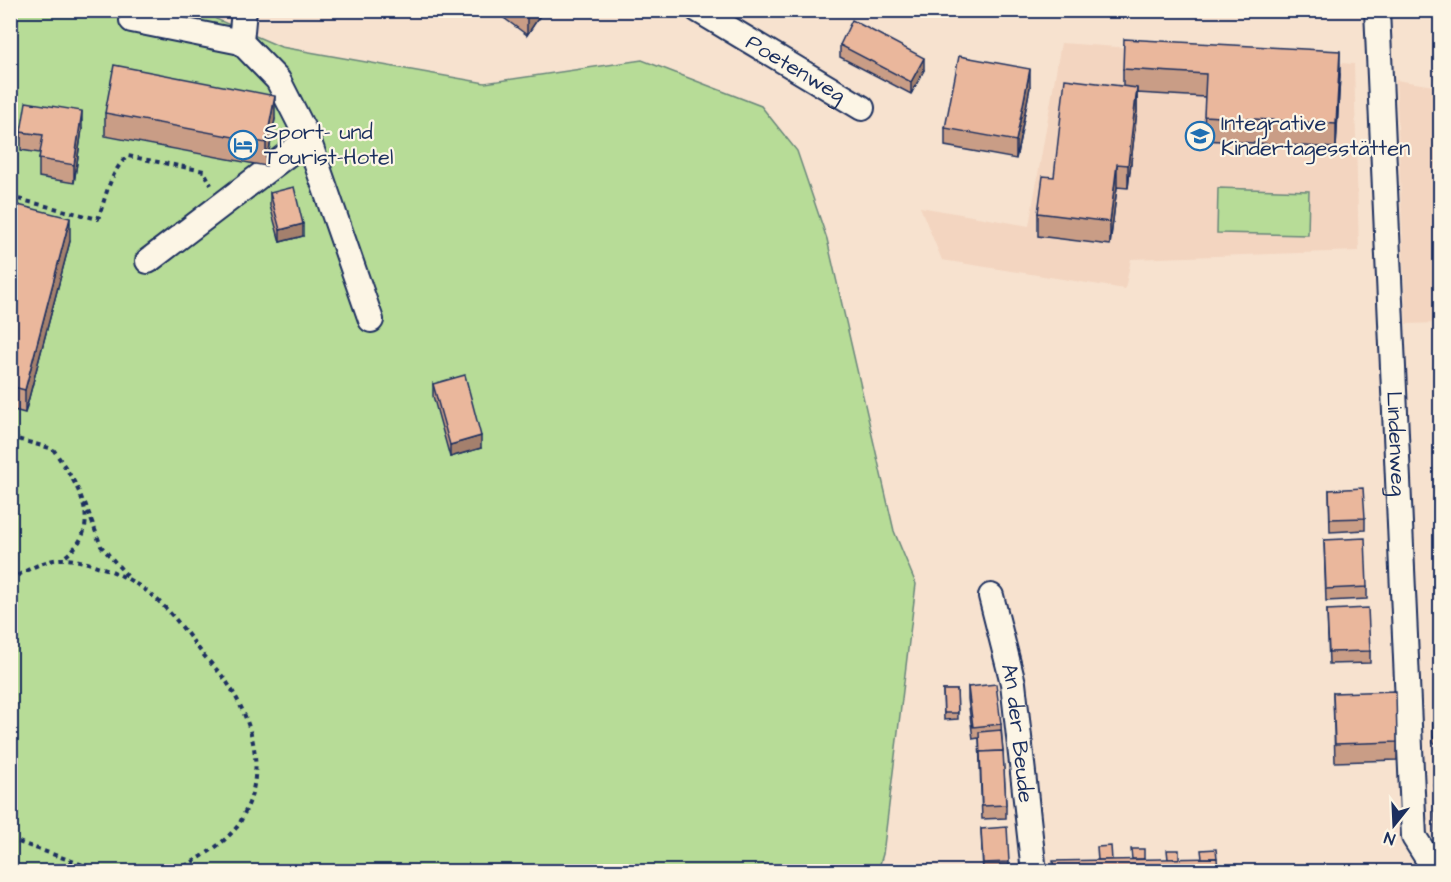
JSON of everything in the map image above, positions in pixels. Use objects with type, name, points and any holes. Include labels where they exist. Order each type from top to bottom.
[{"type":"street","points":[[240,42],[244,10]]},
{"type":"street","name":"Poetenweg","points":[[698,10],[862,108]]},
{"type":"street","name":"Lindenweg","points":[[1377,10],[1414,837],[1426,856],[1440,865]]},
{"type":"street","points":[[132,20],[240,42],[278,80],[308,139],[371,320]]},
{"type":"street","points":[[148,261],[308,139]]},
{"type":"street","name":"An der Beude","points":[[991,596],[1013,683],[1034,872]]},
{"type":"path","points":[[10,197],[98,219],[114,173],[119,164],[128,156],[204,171],[217,195],[216,210]]},
{"type":"path","points":[[10,437],[53,449],[82,496],[101,546],[129,579]]},
{"type":"path","points":[[10,580],[34,567],[62,559],[75,549],[83,536],[85,517],[82,496]]},
{"type":"path","points":[[62,559],[88,562],[129,579],[162,603],[228,683],[253,738],[257,770],[253,797],[238,826],[218,846],[173,872]]},
{"type":"path","points":[[10,839],[103,872]]},
{"type":"shaded area","name":"Integrative Kindertagesstätten","points":[[1061,43],[1354,64],[1359,251],[1131,259],[1125,289],[942,260],[920,207],[1029,226]]},
{"type":"shaded area","points":[[1396,80],[1440,87],[1440,323],[1406,324]]},
{"type":"green space","points":[[10,11],[210,11],[216,19],[281,47],[485,83],[642,60],[761,106],[797,151],[827,239],[894,531],[916,584],[883,854],[878,871],[11,871]]},
{"type":"green space","points":[[1218,188],[1309,191],[1308,235],[1217,233]]},
{"type":"building","points":[[518,10],[531,10],[527,17]]},
{"type":"building","points":[[852,20],[924,58],[911,82],[840,45]]},
{"type":"building","points":[[1124,39],[1340,51],[1336,124],[1204,116],[1206,74],[1123,69]]},
{"type":"building","points":[[959,56],[1030,69],[1016,141],[945,128]]},
{"type":"building","points":[[114,65],[275,96],[266,143],[105,113]]},
{"type":"building","points":[[1065,79],[1137,88],[1128,165],[1117,164],[1110,222],[1038,213],[1043,176],[1054,177]]},
{"type":"building","points":[[26,102],[82,111],[74,165],[39,159],[43,135],[21,132]]},
{"type":"building","points":[[294,187],[303,224],[280,230],[270,193]]},
{"type":"building","points":[[10,203],[70,218],[25,390],[10,386]]},
{"type":"building","points":[[465,375],[481,436],[450,445],[433,384]]},
{"type":"building","points":[[1363,488],[1365,518],[1330,519],[1329,490]]},
{"type":"building","points":[[1365,538],[1367,587],[1326,589],[1324,540]]},
{"type":"building","points":[[1368,608],[1370,651],[1329,652],[1327,610]]},
{"type":"building","points":[[996,684],[1001,724],[973,727],[968,687]]},
{"type":"building","points":[[943,690],[957,690],[958,713],[944,713]]},
{"type":"building","points":[[1396,691],[1397,742],[1335,744],[1333,693]]},
{"type":"building","points":[[1433,723],[1440,723],[1440,737],[1433,737]]},
{"type":"building","points":[[1001,730],[1003,751],[980,752],[980,758],[979,732]]},
{"type":"building","points":[[1003,751],[1006,805],[982,806],[980,752]]},
{"type":"building","points":[[1434,763],[1440,763],[1440,828],[1436,828]]},
{"type":"building","points":[[1007,827],[1009,862],[983,863],[981,829]]},
{"type":"building","points":[[1111,846],[1112,860],[1098,860],[1097,847]]},
{"type":"building","points":[[1131,849],[1144,849],[1144,859],[1132,859]]},
{"type":"building","points":[[1216,849],[1217,858],[1202,858],[1201,850]]},
{"type":"building","points":[[1167,850],[1179,850],[1179,859],[1168,859]]},
{"type":"building","points":[[1217,858],[1218,872],[1054,872],[1053,861]]},
{"type":"building","points":[[1439,868],[1439,872],[1369,872]]},
{"type":"place","name":"Integrative Kindertagesstätten","points":[[1200,136]]},
{"type":"place","name":"Sport- und Tourist-Hotel","points":[[243,145]]}]
